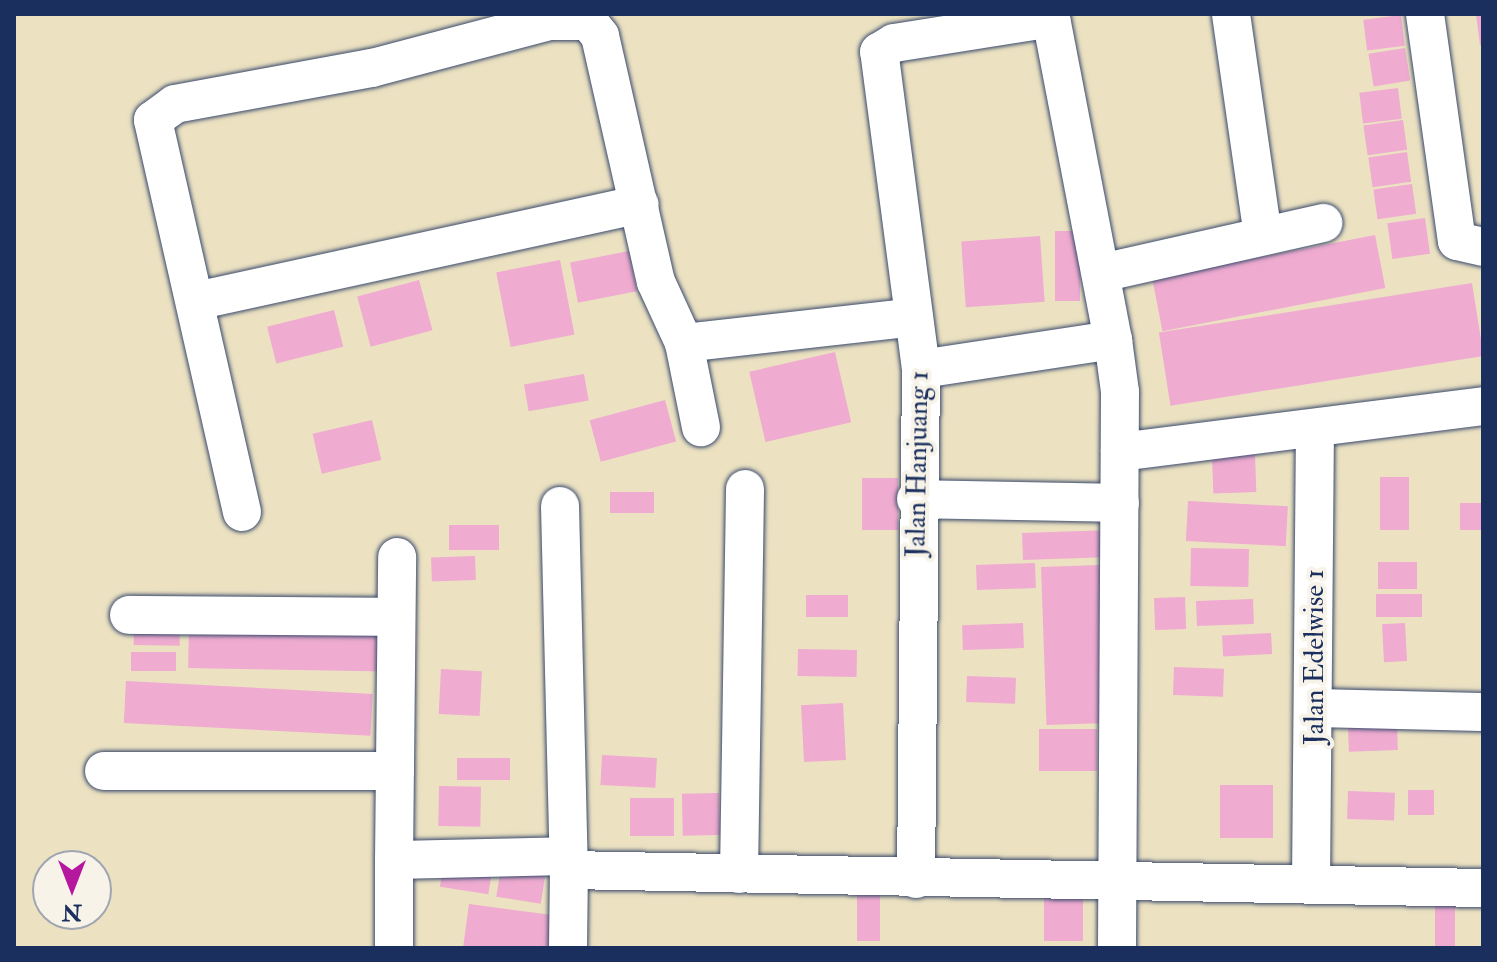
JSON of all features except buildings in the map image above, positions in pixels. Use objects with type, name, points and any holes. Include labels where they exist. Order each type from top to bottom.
[{"type":"street","points":[[1231,14],[1263,236]]},
{"type":"street","points":[[1425,14],[1457,241],[1483,247]]},
{"type":"street","points":[[1061,16],[1113,340],[1120,452],[1117,948]]},
{"type":"street","name":"Jalan Hanjuang 1","points":[[916,879],[916,499],[921,369],[879,52],[894,43],[1061,16]]},
{"type":"street","points":[[242,512],[153,120],[163,109],[372,68],[550,21],[588,21],[600,36],[656,282],[684,343],[701,427]]},
{"type":"street","points":[[196,301],[640,204]]},
{"type":"street","points":[[1101,273],[1323,223]]},
{"type":"street","points":[[684,343],[914,317]]},
{"type":"street","points":[[921,369],[1113,340]]},
{"type":"street","points":[[1120,452],[1315,431],[1483,406]]},
{"type":"street","name":"Jalan Edelwise 1","points":[[1311,884],[1315,708],[1315,431]]},
{"type":"street","points":[[739,874],[745,489]]},
{"type":"street","points":[[916,499],[1120,503]]},
{"type":"street","points":[[560,506],[569,863],[568,948]]},
{"type":"street","points":[[394,948],[394,617],[397,557]]},
{"type":"street","points":[[129,615],[394,617]]},
{"type":"street","points":[[1315,708],[1483,712]]},
{"type":"street","points":[[104,771],[395,771]]},
{"type":"street","points":[[394,860],[569,863],[739,874],[1115,885],[1311,884],[1483,888]]}]
